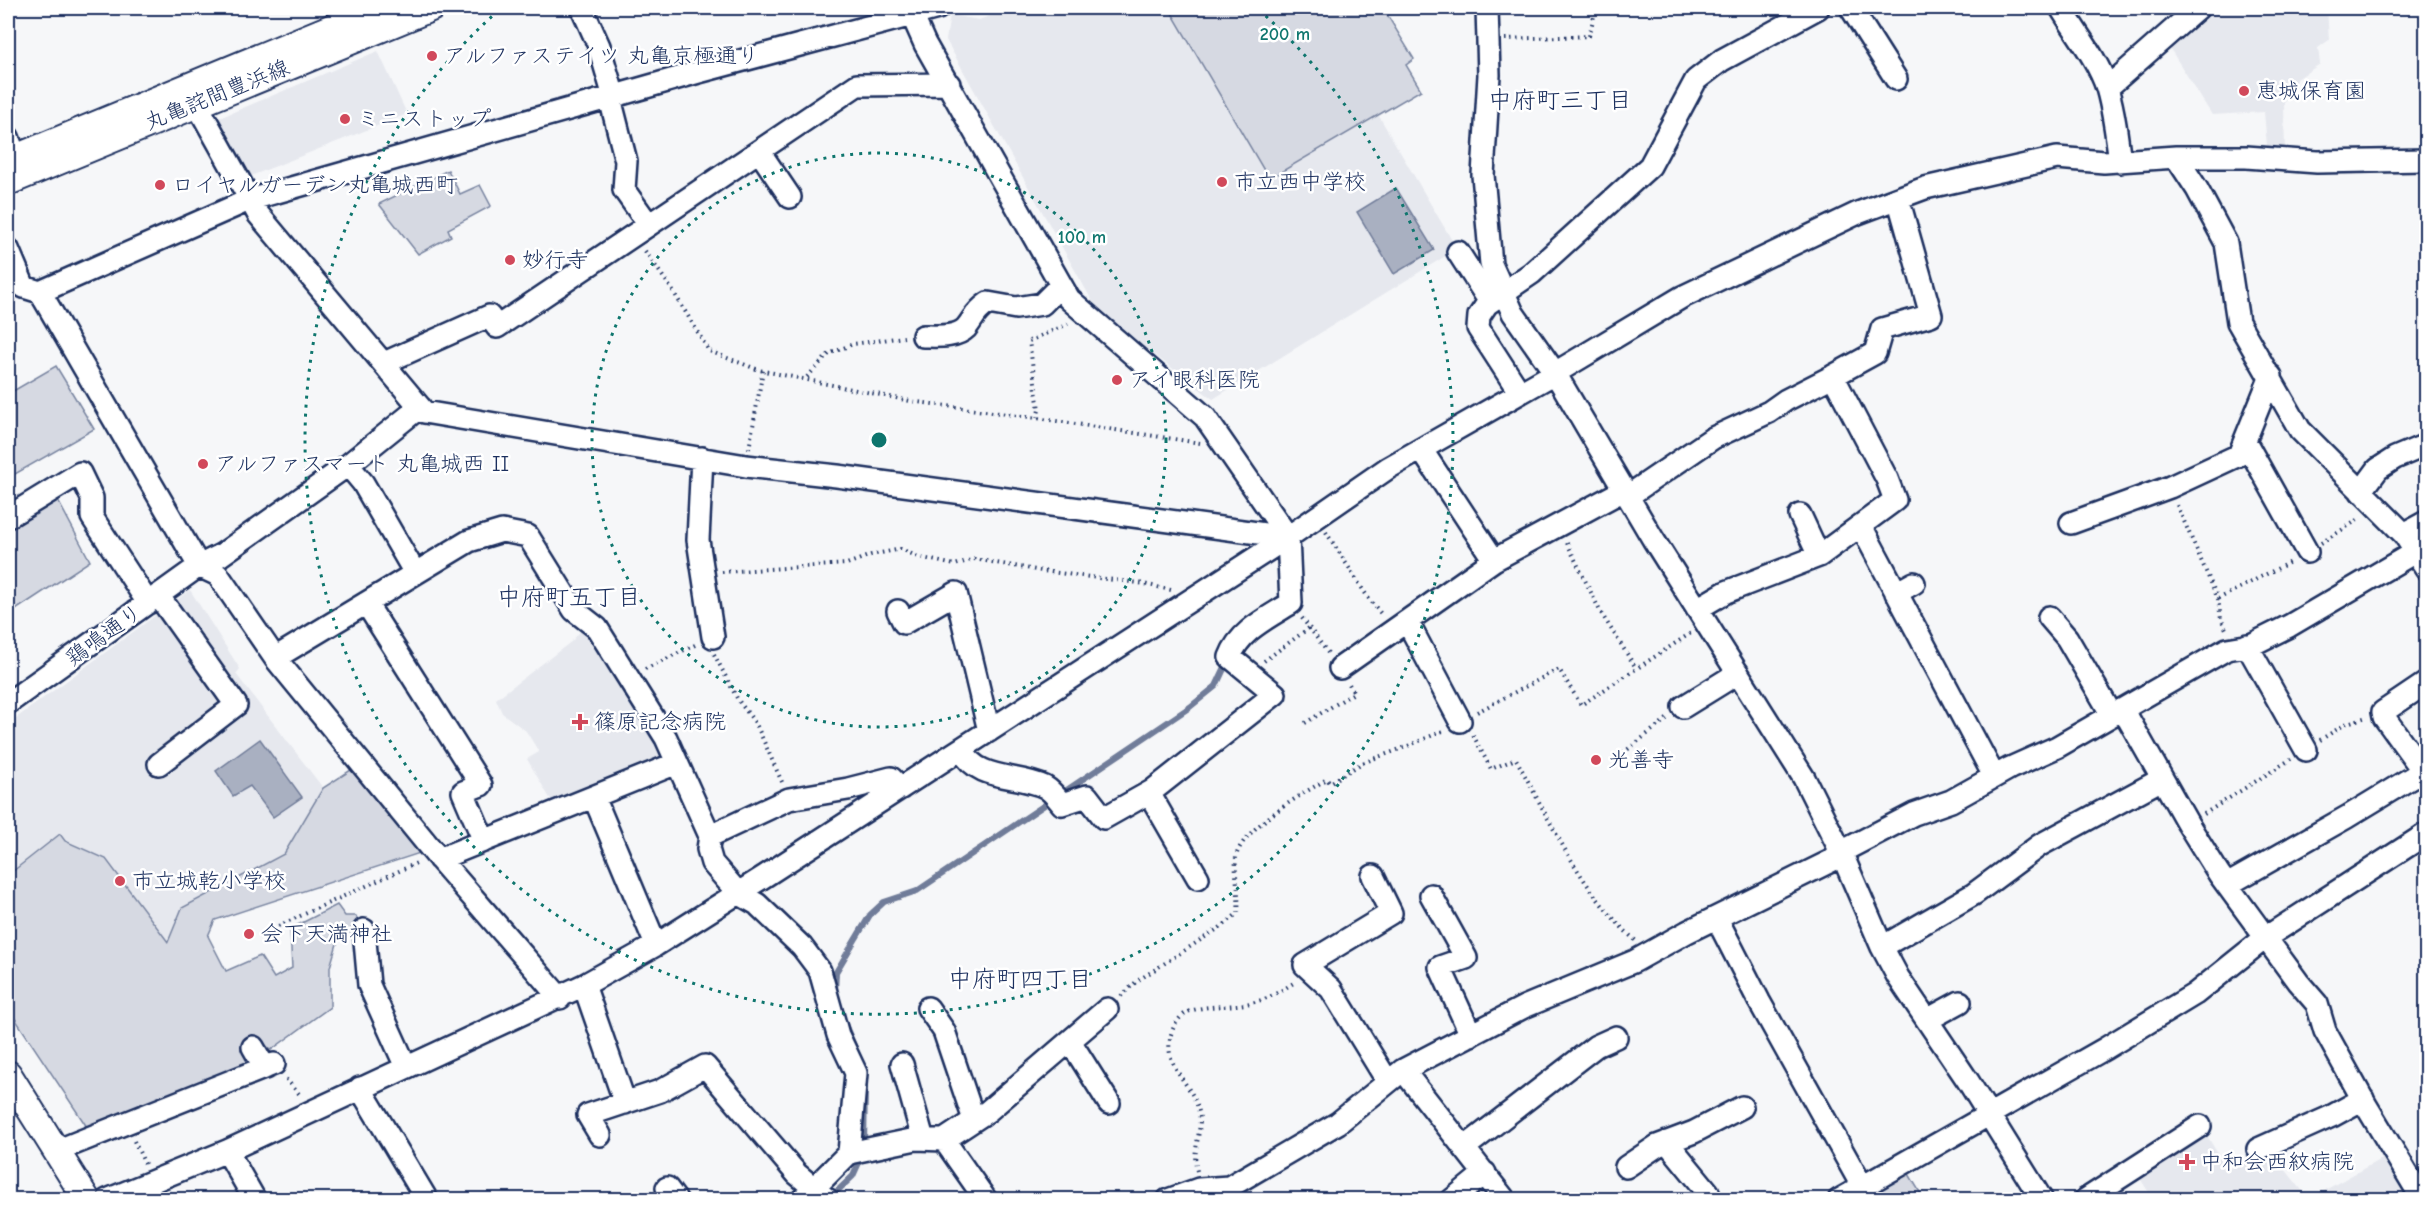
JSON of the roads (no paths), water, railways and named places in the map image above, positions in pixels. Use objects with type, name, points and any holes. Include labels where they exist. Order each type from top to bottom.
[{"type":"main road","name":"丸亀詫間豊浜線","points":[[192,96],[380,8]]},
{"type":"main road","name":"丸亀詫間豊浜線","points":[[12,163],[428,8]]},
{"type":"main road","points":[[8,1074],[87,1200]]},
{"type":"street","points":[[582,8],[599,46],[614,97],[612,106],[626,161],[624,190],[642,230]]},
{"type":"street","points":[[24,291],[249,200],[911,10],[938,8]]},
{"type":"street","points":[[1487,8],[1489,75],[1483,175],[1491,264],[1497,297]]},
{"type":"street","points":[[1521,393],[1478,328],[1479,316],[1497,297],[1532,273],[1650,166],[1695,80],[1722,60],[1818,8]]},
{"type":"street","points":[[1851,8],[1896,79]]},
{"type":"street","points":[[2061,8],[2096,65],[2107,88],[2120,162]]},
{"type":"street","points":[[2107,88],[2198,8]]},
{"type":"street","points":[[911,10],[925,44],[1069,299],[1205,417],[1288,537],[1291,603],[1251,628],[1234,645],[1230,657],[1275,694],[1149,793],[1104,818],[1087,796],[1057,799],[1045,787],[978,769],[967,761],[961,749]]},
{"type":"street","points":[[384,363],[489,316],[497,327],[857,85],[949,84]]},
{"type":"street","points":[[192,96],[258,214],[424,412],[746,466],[837,476],[1288,537]]},
{"type":"street","points":[[759,151],[790,197]]},
{"type":"street","points":[[2176,157],[2197,189],[2226,243],[2238,322],[2300,430],[2415,551]]},
{"type":"street","points":[[107,1200],[226,1151],[584,986],[656,945],[901,788],[1288,537],[1388,468],[1521,393],[1682,297],[1848,217],[1925,188],[2057,158],[2120,162],[2176,157],[2246,157],[2317,162],[2427,160]]},
{"type":"street","points":[[1340,668],[1494,560],[1558,525],[1626,493],[1713,438],[1769,412],[1786,400],[1875,353],[1882,329],[1931,315],[1898,198]]},
{"type":"street","points":[[8,249],[24,291],[199,566],[218,575],[275,658],[437,857],[560,998]]},
{"type":"street","points":[[1458,252],[1513,313],[1555,373],[1626,493],[1804,778],[1841,852],[1882,947],[1898,977],[1989,1114],[2042,1200]]},
{"type":"street","points":[[923,336],[950,335],[964,329],[975,312],[988,303],[1016,308],[1042,304],[1061,285]]},
{"type":"street","points":[[1702,616],[1726,592],[1820,556],[1895,500],[1887,479],[1833,376]]},
{"type":"street","points":[[2071,523],[2170,487],[2242,448],[2271,376]]},
{"type":"street","name":"鶏鳴通り","points":[[8,703],[199,566],[221,555],[348,465],[420,407]]},
{"type":"street","points":[[2361,492],[2378,469],[2395,458],[2427,445]]},
{"type":"street","points":[[2242,448],[2307,552]]},
{"type":"street","points":[[1422,449],[1494,560]]},
{"type":"street","points":[[702,458],[698,540],[713,637]]},
{"type":"street","points":[[348,465],[363,483],[415,573]]},
{"type":"street","points":[[8,517],[80,473],[92,498],[92,517],[236,705],[159,765]]},
{"type":"street","points":[[1800,515],[1820,556]]},
{"type":"street","points":[[1168,1200],[1203,1189],[1229,1187],[1338,1123],[1396,1076],[1471,1035],[1524,1007],[1635,961],[1687,932],[1833,860],[1841,852],[1914,814],[1951,801],[1995,776],[2057,747],[2227,649],[2241,646],[2289,626],[2415,551],[2427,522]]},
{"type":"street","points":[[1861,526],[1905,588],[1934,681],[1995,776]]},
{"type":"street","points":[[275,658],[470,541],[502,531],[528,536],[574,610],[597,628],[666,738],[710,836],[708,849],[712,864],[738,893],[757,904],[802,947],[820,971],[838,1035],[856,1073],[858,1152]]},
{"type":"street","points":[[898,611],[904,623],[956,593],[989,731]]},
{"type":"street","points":[[366,603],[481,785],[463,792],[484,841]]},
{"type":"street","points":[[2049,616],[2067,638],[2117,713],[2129,720],[2188,824],[2227,885],[2317,1004],[2325,1031],[2423,1200]]},
{"type":"street","points":[[1400,625],[1462,720]]},
{"type":"street","points":[[2241,646],[2306,750]]},
{"type":"street","points":[[1683,707],[1738,673]]},
{"type":"street","points":[[2227,885],[2347,818],[2425,770],[2384,717],[2383,712],[2427,683]]},
{"type":"street","points":[[437,857],[484,841],[677,763]]},
{"type":"street","points":[[710,836],[789,799],[848,789],[891,778],[901,788]]},
{"type":"street","points":[[1882,947],[1974,894],[2040,845],[2162,779]]},
{"type":"street","points":[[1149,793],[1198,878]]},
{"type":"street","points":[[594,797],[656,945]]},
{"type":"street","points":[[1839,1200],[2097,1053],[2195,994],[2265,938],[2427,834]]},
{"type":"street","points":[[1372,876],[1391,912],[1305,964],[1331,989],[1396,1076],[1464,1148],[1505,1200]]},
{"type":"street","points":[[1431,895],[1466,958],[1440,967],[1471,1035]]},
{"type":"street","points":[[1717,919],[1759,1001],[1862,1186]]},
{"type":"street","points":[[364,930],[369,985],[406,1067]]},
{"type":"street","points":[[584,986],[625,1103]]},
{"type":"street","points":[[1927,1020],[1960,1002]]},
{"type":"street","points":[[928,1008],[944,1030],[974,1120]]},
{"type":"street","points":[[600,1135],[588,1115],[660,1091],[705,1066],[816,1195],[858,1152],[934,1139],[974,1120],[988,1111],[1107,1009]]},
{"type":"street","points":[[1464,1148],[1596,1046],[1616,1037]]},
{"type":"street","points":[[1070,1041],[1108,1103]]},
{"type":"street","points":[[56,1151],[270,1066],[253,1047]]},
{"type":"street","points":[[902,1064],[934,1139],[986,1200]]},
{"type":"street","points":[[360,1088],[427,1200]]},
{"type":"street","points":[[2258,1149],[2332,1116],[2363,1099]]},
{"type":"street","points":[[1626,1167],[1657,1146],[1694,1132],[1742,1107]]},
{"type":"street","points":[[2085,1200],[2200,1126]]},
{"type":"street","points":[[1667,1142],[1708,1192],[1711,1200]]},
{"type":"street","points":[[226,1151],[255,1200]]},
{"type":"street","points":[[1452,1200],[1485,1173]]},
{"type":"water","points":[[1396,188],[1434,250],[1394,274],[1357,212]]},
{"type":"water","points":[[260,739],[302,797],[273,817],[250,786],[233,796],[216,771]]},
{"type":"waterway","points":[[835,992],[836,972],[870,915],[884,902],[917,891],[1190,707],[1216,686],[1225,667]]},
{"type":"waterway","points":[[844,1022],[861,1062]]},
{"type":"waterway","points":[[864,1146],[865,1087]]},
{"type":"waterway","points":[[831,1197],[853,1176],[862,1156]]},
{"type":"place","name":"アルファステイツ 丸亀京極通り","points":[[432,56]]},
{"type":"place","name":"恵城保育園","points":[[2244,91]]},
{"type":"place","name":"ミニストップ","points":[[345,119]]},
{"type":"place","name":"市立西中学校","points":[[1222,182]]},
{"type":"place","name":"ロイヤルガーデン丸亀城西町","points":[[160,185]]},
{"type":"place","name":"妙行寺","points":[[510,260]]},
{"type":"place","name":"アイ眼科医院","points":[[1117,380]]},
{"type":"place","name":"アルファスマート 丸亀城西 II","points":[[203,464]]},
{"type":"place","name":"篠原記念病院","points":[[580,722]]},
{"type":"place","name":"光善寺","points":[[1596,760]]},
{"type":"place","name":"市立城乾小学校","points":[[120,881]]},
{"type":"place","name":"会下天満神社","points":[[249,934]]},
{"type":"place","name":"中和会西紋病院","points":[[2187,1162]]},
{"type":"district","name":"中府町三丁目","points":[[1560,100]]},
{"type":"district","name":"中府町五丁目","points":[[569,597]]},
{"type":"district","name":"中府町四丁目","points":[[1020,979]]}]
